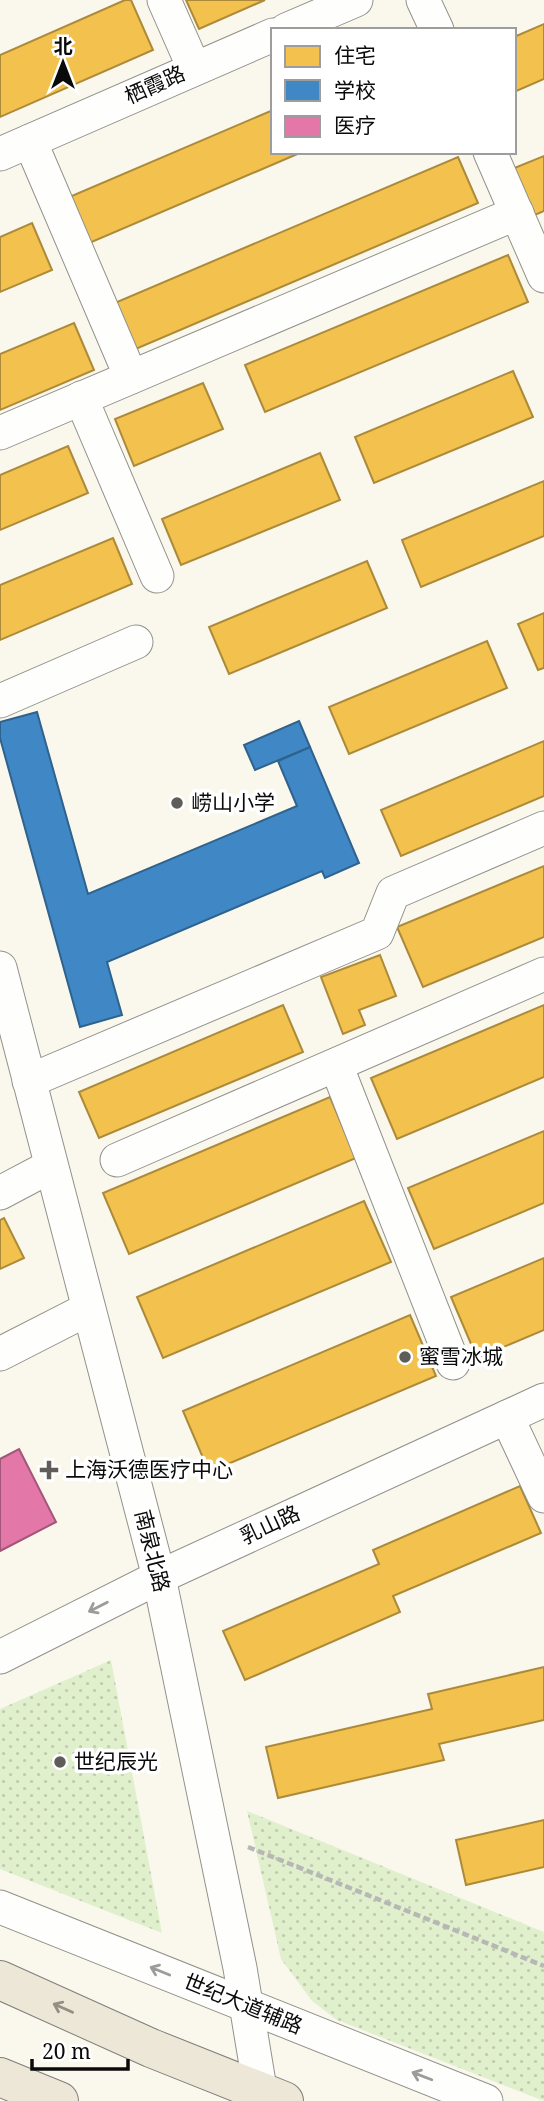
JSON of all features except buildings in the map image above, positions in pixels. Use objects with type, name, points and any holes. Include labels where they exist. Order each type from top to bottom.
[{"type":"main road","points":[[0,1980],[269,2098]]},
{"type":"main road","points":[[0,2077],[60,2101]]},
{"type":"street","points":[[163,0],[194,68]]},
{"type":"street","points":[[290,28],[356,0]]},
{"type":"street","points":[[424,0],[436,28]]},
{"type":"street","name":"栖霞路","points":[[0,154],[271,36]]},
{"type":"street","points":[[30,141],[131,377]]},
{"type":"street","points":[[491,154],[544,276]]},
{"type":"street","points":[[0,433],[517,213]]},
{"type":"street","points":[[81,398],[157,576]]},
{"type":"street","points":[[0,701],[136,642]]},
{"type":"street","points":[[29,1081],[377,933],[393,893],[544,828]]},
{"type":"street","name":"南泉北路","points":[[0,968],[159,1577],[246,2006],[269,2098]]},
{"type":"street","points":[[117,1160],[544,974]]},
{"type":"street","points":[[336,1065],[453,1363]]},
{"type":"street","points":[[0,1193],[51,1166]]},
{"type":"street","points":[[0,1354],[88,1308]]},
{"type":"street","name":"乳山路","points":[[0,1657],[159,1577],[544,1400]]},
{"type":"street","points":[[507,1416],[544,1496]]},
{"type":"street","name":"世纪大道辅路","points":[[0,1907],[486,2101]]},
{"type":"path","points":[[212,1833],[544,1966]]},
{"type":"green space","points":[[111,1660],[162,1933],[0,1869],[0,1709]]},
{"type":"green space","points":[[247,1811],[544,1932],[544,2101],[337,2020],[312,2001],[281,1959]]},
{"type":"place","name":"崂山小学","points":[[177,803]]},
{"type":"place","name":"蜜雪冰城","points":[[405,1357]]},
{"type":"place","name":"上海沃德医疗中心","points":[[49,1470]]},
{"type":"place","name":"世纪辰光","points":[[60,1762]]}]
